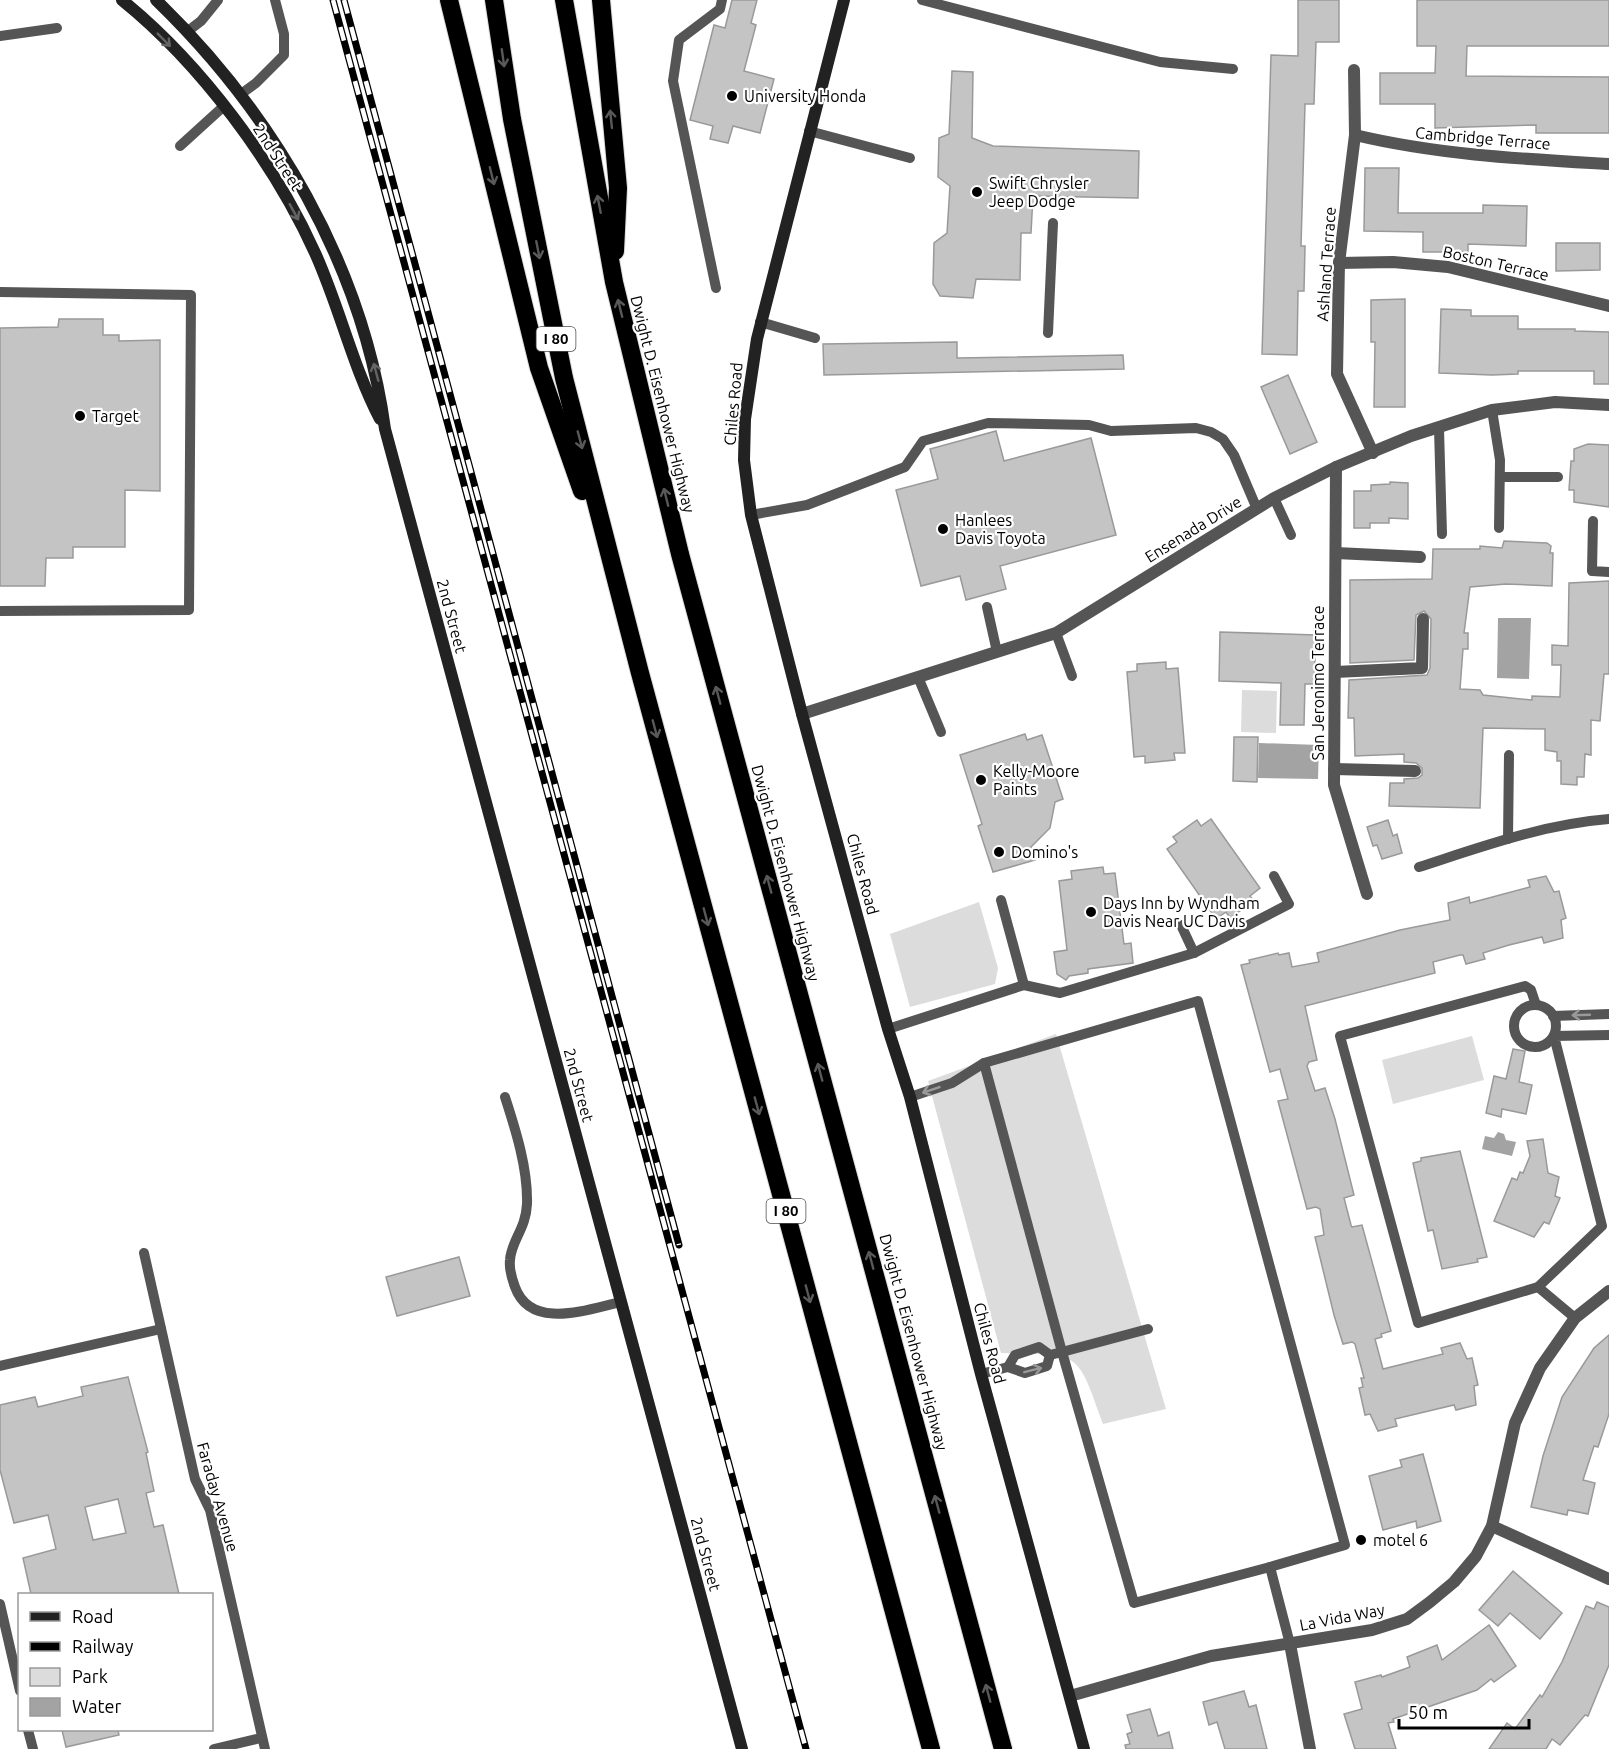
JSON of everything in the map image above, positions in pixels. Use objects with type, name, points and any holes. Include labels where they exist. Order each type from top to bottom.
[{"type":"highway","points":[[449,0],[539,368],[594,525],[640,673]]},
{"type":"highway","name":"I 80","points":[[494,0],[512,118],[564,378],[640,673],[931,1749]]},
{"type":"highway","name":"Dwight D. Eisenhower Highway","points":[[564,0],[614,282],[683,566],[1003,1749]]},
{"type":"highway","points":[[601,0],[618,188],[614,282]]},
{"type":"street","name":"2nd Street","points":[[122,0],[169,45],[224,106],[273,176],[315,253],[349,341],[362,383],[385,429]]},
{"type":"street","name":"2nd Street","points":[[156,0],[188,31],[241,94],[278,147],[310,203],[335,254],[356,305],[378,379],[385,429],[742,1749]]},
{"type":"street","name":"Chiles Road","points":[[844,0],[760,322],[745,419],[744,460],[751,515],[802,714],[888,1029],[910,1097],[981,1374],[1084,1749]]},
{"type":"street","name":"Ashland Terrace","points":[[1354,70],[1355,135],[1339,263],[1337,374],[1373,453]]},
{"type":"street","name":"Cambridge Terrace","points":[[1355,135],[1407,147],[1493,157],[1609,164]]},
{"type":"street","name":"Boston Terrace","points":[[1339,263],[1393,262],[1448,267],[1609,306]]},
{"type":"street","name":"Ensenada Drive","points":[[802,714],[1056,633],[1274,498],[1336,467],[1411,436],[1439,429],[1492,410],[1555,402],[1609,405]]},
{"type":"street","name":"San Jeronimo Terrace","points":[[1336,467],[1334,785],[1367,894]]},
{"type":"street","points":[[1336,553],[1420,557]]},
{"type":"street","points":[[1335,672],[1422,668],[1423,620]]},
{"type":"street","points":[[1334,769],[1415,771]]},
{"type":"street","name":"La Vida Way","points":[[1070,1696],[1211,1656],[1372,1630],[1407,1619],[1454,1582],[1476,1556],[1492,1526],[1515,1423],[1540,1368],[1575,1318],[1609,1291]]},
{"type":"street","points":[[1492,1526],[1609,1579]]},
{"type":"street","points":[[1290,1644],[1310,1749]]},
{"type":"lane","points":[[188,31],[201,21],[218,0]]},
{"type":"lane","points":[[241,94],[256,83],[284,55],[284,34],[275,0]]},
{"type":"lane","points":[[716,288],[673,81],[679,40],[720,9],[722,0]]},
{"type":"lane","points":[[922,0],[1160,62],[1233,69]]},
{"type":"lane","points":[[0,36],[57,28]]},
{"type":"lane","points":[[180,146],[224,106]]},
{"type":"lane","points":[[809,131],[910,158]]},
{"type":"lane","points":[[1048,333],[1053,223]]},
{"type":"lane","points":[[0,292],[191,295],[191,306],[189,610],[0,611]]},
{"type":"lane","points":[[760,322],[815,338]]},
{"type":"lane","points":[[1492,410],[1500,460],[1499,528]]},
{"type":"lane","points":[[751,515],[807,505],[828,497],[905,467],[923,441],[988,423],[1089,425],[1111,431],[1196,428],[1211,432],[1223,439],[1234,455],[1257,508]]},
{"type":"lane","points":[[1439,429],[1442,534]]},
{"type":"lane","points":[[1500,477],[1558,477]]},
{"type":"lane","points":[[1274,498],[1291,535]]},
{"type":"lane","points":[[1593,521],[1592,571],[1609,572]]},
{"type":"lane","points":[[987,607],[997,652]]},
{"type":"lane","points":[[1056,633],[1072,676]]},
{"type":"lane","points":[[918,677],[941,732]]},
{"type":"lane","points":[[1508,839],[1509,755]]},
{"type":"lane","points":[[1419,867],[1508,839],[1586,821],[1609,819]]},
{"type":"lane","points":[[888,1029],[1024,984],[1060,993],[1194,953],[1289,904],[1274,876]]},
{"type":"lane","points":[[1001,900],[1024,984]]},
{"type":"lane","points":[[1181,925],[1194,953]]},
{"type":"lane","points":[[1536,1005],[1531,990],[1525,986],[1340,1036],[1418,1323],[1538,1287],[1602,1226],[1554,1036],[1556,1029],[1553,1016],[1549,1010],[1536,1005],[1523,1008],[1515,1019],[1515,1033],[1519,1039],[1530,1046],[1544,1045],[1554,1036],[1609,1035]]},
{"type":"lane","points":[[910,1097],[952,1083],[984,1063],[1198,1001],[1345,1545],[1134,1603],[1062,1352],[984,1063]]},
{"type":"lane","points":[[1553,1016],[1609,1014]]},
{"type":"lane","points":[[505,1097],[526,1183],[525,1223],[510,1261],[517,1293],[536,1310],[550,1314],[573,1312],[621,1302]]},
{"type":"lane","name":"Faraday Avenue","points":[[144,1253],[195,1479],[210,1510],[263,1744]]},
{"type":"lane","points":[[1538,1287],[1575,1318]]},
{"type":"lane","points":[[0,1366],[161,1329]]},
{"type":"lane","points":[[1050,1355],[1148,1329]]},
{"type":"lane","points":[[1008,1367],[1015,1354],[1039,1347],[1050,1355]]},
{"type":"lane","points":[[981,1374],[1008,1367],[1025,1373],[1047,1366],[1050,1355]]},
{"type":"lane","points":[[1270,1567],[1290,1644]]},
{"type":"lane","points":[[0,1604],[18,1682]]},
{"type":"lane","points":[[28,1731],[33,1749]]},
{"type":"lane","points":[[214,1749],[263,1744]]},
{"type":"green space","points":[[1242,690],[1277,691],[1276,733],[1241,732]]},
{"type":"green space","points":[[979,902],[998,968],[995,984],[910,1007],[890,934]]},
{"type":"green space","points":[[1056,1034],[1166,1409],[1103,1424],[1087,1381],[1072,1361],[1047,1355],[1001,1353],[928,1081]]},
{"type":"green space","points":[[1472,1036],[1484,1080],[1393,1104],[1382,1060]]},
{"type":"water","points":[[1498,618],[1531,618],[1529,679],[1497,678]]},
{"type":"water","points":[[1259,743],[1319,745],[1318,779],[1258,778]]},
{"type":"water","points":[[1498,1132],[1504,1134],[1506,1140],[1516,1142],[1512,1156],[1482,1149],[1485,1136],[1494,1138]]},
{"type":"building","points":[[732,0],[757,0],[751,23],[756,25],[744,71],[774,79],[760,133],[733,126],[728,143],[710,139],[713,126],[690,120],[714,25],[725,28]]},
{"type":"building","points":[[1298,0],[1339,0],[1339,42],[1316,42],[1314,104],[1305,104],[1301,246],[1305,246],[1304,291],[1298,291],[1297,355],[1262,354],[1271,55],[1298,56]]},
{"type":"building","points":[[1417,0],[1609,0],[1609,46],[1467,46],[1466,76],[1609,77],[1609,133],[1536,133],[1536,125],[1435,128],[1435,104],[1380,104],[1380,73],[1435,73],[1436,46],[1417,46]]},
{"type":"building","points":[[952,71],[973,72],[972,138],[993,146],[1139,151],[1138,198],[1033,196],[1031,233],[1021,233],[1020,280],[976,279],[973,298],[940,296],[933,284],[934,243],[947,233],[950,186],[938,177],[939,138],[949,134]]},
{"type":"building","points":[[1365,168],[1399,168],[1398,213],[1483,213],[1483,205],[1527,206],[1526,246],[1468,244],[1468,252],[1423,252],[1423,232],[1364,231]]},
{"type":"building","points":[[1556,243],[1600,243],[1600,270],[1556,271]]},
{"type":"building","points":[[1405,299],[1405,407],[1374,407],[1375,342],[1371,342],[1371,300]]},
{"type":"building","points":[[1441,309],[1471,310],[1471,316],[1518,316],[1518,329],[1575,329],[1575,331],[1609,332],[1609,384],[1594,384],[1594,371],[1518,371],[1518,374],[1492,375],[1439,373]]},
{"type":"building","name":"Target","points":[[59,319],[103,319],[103,335],[119,335],[119,341],[160,340],[160,491],[125,490],[125,547],[73,547],[73,558],[46,558],[45,586],[0,586],[0,328],[58,327]]},
{"type":"building","points":[[957,342],[957,358],[1123,355],[1124,369],[824,375],[823,344]]},
{"type":"building","points":[[1288,375],[1317,442],[1290,454],[1261,387]]},
{"type":"building","points":[[996,431],[1004,461],[1091,438],[1116,535],[1000,566],[1006,589],[966,600],[960,576],[921,586],[896,490],[938,479],[930,449]]},
{"type":"building","points":[[1588,444],[1609,445],[1609,507],[1574,502],[1574,490],[1569,490],[1574,449]]},
{"type":"building","points":[[1390,482],[1408,483],[1408,519],[1389,518],[1389,523],[1370,523],[1370,528],[1354,528],[1354,491],[1371,491],[1371,485],[1390,484]]},
{"type":"building","points":[[1504,541],[1547,543],[1551,546],[1550,553],[1553,553],[1552,586],[1506,584],[1470,587],[1464,633],[1468,633],[1468,649],[1463,649],[1460,689],[1480,690],[1483,695],[1532,700],[1532,696],[1560,697],[1561,665],[1552,665],[1552,645],[1568,646],[1569,583],[1609,581],[1609,674],[1604,674],[1600,721],[1591,720],[1591,755],[1585,754],[1584,777],[1577,777],[1577,785],[1561,784],[1561,761],[1557,761],[1557,752],[1545,750],[1545,729],[1483,728],[1480,808],[1389,806],[1390,783],[1404,783],[1404,779],[1418,778],[1422,775],[1422,768],[1416,763],[1404,762],[1404,754],[1355,756],[1354,718],[1348,718],[1349,680],[1427,675],[1430,668],[1431,619],[1424,611],[1416,615],[1414,660],[1350,663],[1350,580],[1432,579],[1433,549],[1480,549],[1480,546],[1502,548]]},
{"type":"building","points":[[1220,632],[1316,635],[1314,684],[1305,684],[1304,725],[1280,725],[1281,683],[1219,681]]},
{"type":"building","points":[[1166,662],[1166,669],[1178,668],[1185,753],[1174,753],[1175,760],[1145,763],[1145,756],[1134,757],[1127,672],[1137,671],[1137,664]]},
{"type":"building","points":[[1025,734],[1027,740],[1042,735],[1063,799],[1055,802],[1050,828],[1031,847],[1035,860],[993,872],[978,826],[982,824],[960,755]]},
{"type":"building","points":[[1234,737],[1258,737],[1257,782],[1233,781]]},
{"type":"building","points":[[1211,819],[1260,888],[1250,896],[1254,901],[1230,918],[1226,912],[1216,919],[1167,849],[1177,842],[1173,837],[1197,820],[1201,826]]},
{"type":"building","points":[[1388,820],[1393,836],[1397,834],[1402,853],[1382,859],[1377,845],[1373,846],[1367,827]]},
{"type":"building","name":"Days Inn by Wyndham Davis Near UC Davis","points":[[1103,867],[1104,874],[1115,873],[1124,944],[1131,943],[1133,963],[1088,969],[1088,973],[1069,976],[1066,980],[1057,974],[1054,952],[1067,950],[1059,881],[1072,879],[1071,871]]},
{"type":"building","points":[[1546,876],[1554,892],[1559,891],[1566,918],[1561,920],[1563,938],[1544,943],[1542,937],[1509,945],[1483,953],[1485,959],[1466,964],[1463,955],[1433,962],[1435,973],[1305,1006],[1317,1060],[1309,1062],[1307,1066],[1315,1091],[1325,1088],[1335,1119],[1354,1195],[1344,1198],[1351,1225],[1352,1227],[1362,1225],[1391,1331],[1375,1339],[1383,1369],[1443,1354],[1441,1348],[1460,1343],[1467,1359],[1472,1358],[1478,1385],[1474,1386],[1476,1405],[1456,1410],[1454,1405],[1395,1419],[1397,1426],[1378,1431],[1370,1414],[1365,1415],[1359,1388],[1363,1387],[1361,1378],[1364,1378],[1355,1344],[1352,1342],[1343,1344],[1334,1315],[1315,1237],[1324,1235],[1320,1209],[1316,1207],[1307,1209],[1278,1101],[1288,1099],[1280,1069],[1270,1072],[1241,965],[1250,963],[1249,960],[1278,953],[1279,955],[1289,953],[1292,967],[1319,962],[1317,953],[1400,930],[1450,920],[1448,903],[1469,897],[1470,903],[1530,887],[1528,880]]},
{"type":"building","points":[[1513,1049],[1525,1051],[1519,1082],[1532,1085],[1526,1114],[1502,1109],[1501,1117],[1486,1113],[1494,1076],[1506,1079]]},
{"type":"building","points":[[1543,1139],[1548,1173],[1559,1177],[1555,1196],[1560,1198],[1549,1224],[1544,1222],[1534,1237],[1494,1221],[1512,1178],[1517,1180],[1520,1172],[1523,1173],[1530,1156],[1527,1141]]},
{"type":"building","points":[[1460,1151],[1487,1257],[1477,1259],[1478,1262],[1442,1269],[1433,1230],[1428,1231],[1413,1163],[1421,1161],[1421,1158]]},
{"type":"building","points":[[459,1257],[470,1296],[397,1316],[386,1277]]},
{"type":"building","points":[[1609,1335],[1609,1414],[1598,1447],[1594,1446],[1583,1480],[1595,1483],[1588,1514],[1568,1510],[1567,1515],[1531,1507],[1543,1456],[1562,1397],[1594,1348]]},
{"type":"building","points":[[128,1377],[148,1452],[146,1453],[154,1491],[146,1493],[154,1527],[163,1525],[179,1593],[31,1593],[23,1558],[56,1549],[48,1515],[14,1523],[0,1470],[0,1405],[35,1397],[38,1407],[83,1396],[81,1387]],"holes":[[[118,1499],[126,1533],[93,1540],[85,1507]]]},
{"type":"building","points":[[1423,1454],[1441,1521],[1417,1528],[1416,1521],[1383,1530],[1369,1476],[1402,1467],[1400,1460]]},
{"type":"building","points":[[1513,1571],[1562,1613],[1540,1639],[1510,1613],[1498,1626],[1479,1610]]},
{"type":"building","points":[[1597,1602],[1609,1607],[1609,1665],[1588,1716],[1585,1715],[1560,1745],[1552,1739],[1546,1749],[1489,1749],[1507,1723],[1515,1729],[1540,1695],[1542,1697],[1562,1662],[1586,1606],[1594,1609]]},
{"type":"building","points":[[1489,1625],[1516,1666],[1494,1682],[1491,1679],[1477,1690],[1393,1719],[1394,1722],[1388,1723],[1396,1749],[1355,1749],[1344,1714],[1362,1709],[1355,1682],[1381,1675],[1382,1677],[1410,1667],[1407,1657],[1437,1645],[1442,1660]]},
{"type":"building","points":[[1244,1691],[1249,1707],[1256,1705],[1267,1749],[1225,1749],[1217,1722],[1209,1725],[1203,1702]]},
{"type":"building","points":[[1150,1709],[1158,1736],[1169,1732],[1173,1749],[1126,1749],[1125,1745],[1130,1744],[1127,1734],[1132,1732],[1127,1715]]},
{"type":"building","points":[[62,1731],[118,1731],[119,1735],[66,1747]]},
{"type":"railway","points":[[333,0],[806,1749]]},
{"type":"railway","points":[[344,0],[679,1245]]},
{"type":"place","name":"University Honda","points":[[732,96]]},
{"type":"place","name":"Swift Chrysler Jeep Dodge","points":[[977,192]]},
{"type":"place","name":"Target","points":[[80,416]]},
{"type":"place","name":"Hanlees Davis Toyota","points":[[943,529]]},
{"type":"place","name":"Kelly-Moore Paints","points":[[981,780]]},
{"type":"place","name":"Domino's","points":[[999,852]]},
{"type":"place","name":"Days Inn by Wyndham Davis Near UC Davis","points":[[1091,912]]},
{"type":"place","name":"motel 6","points":[[1361,1540]]}]
